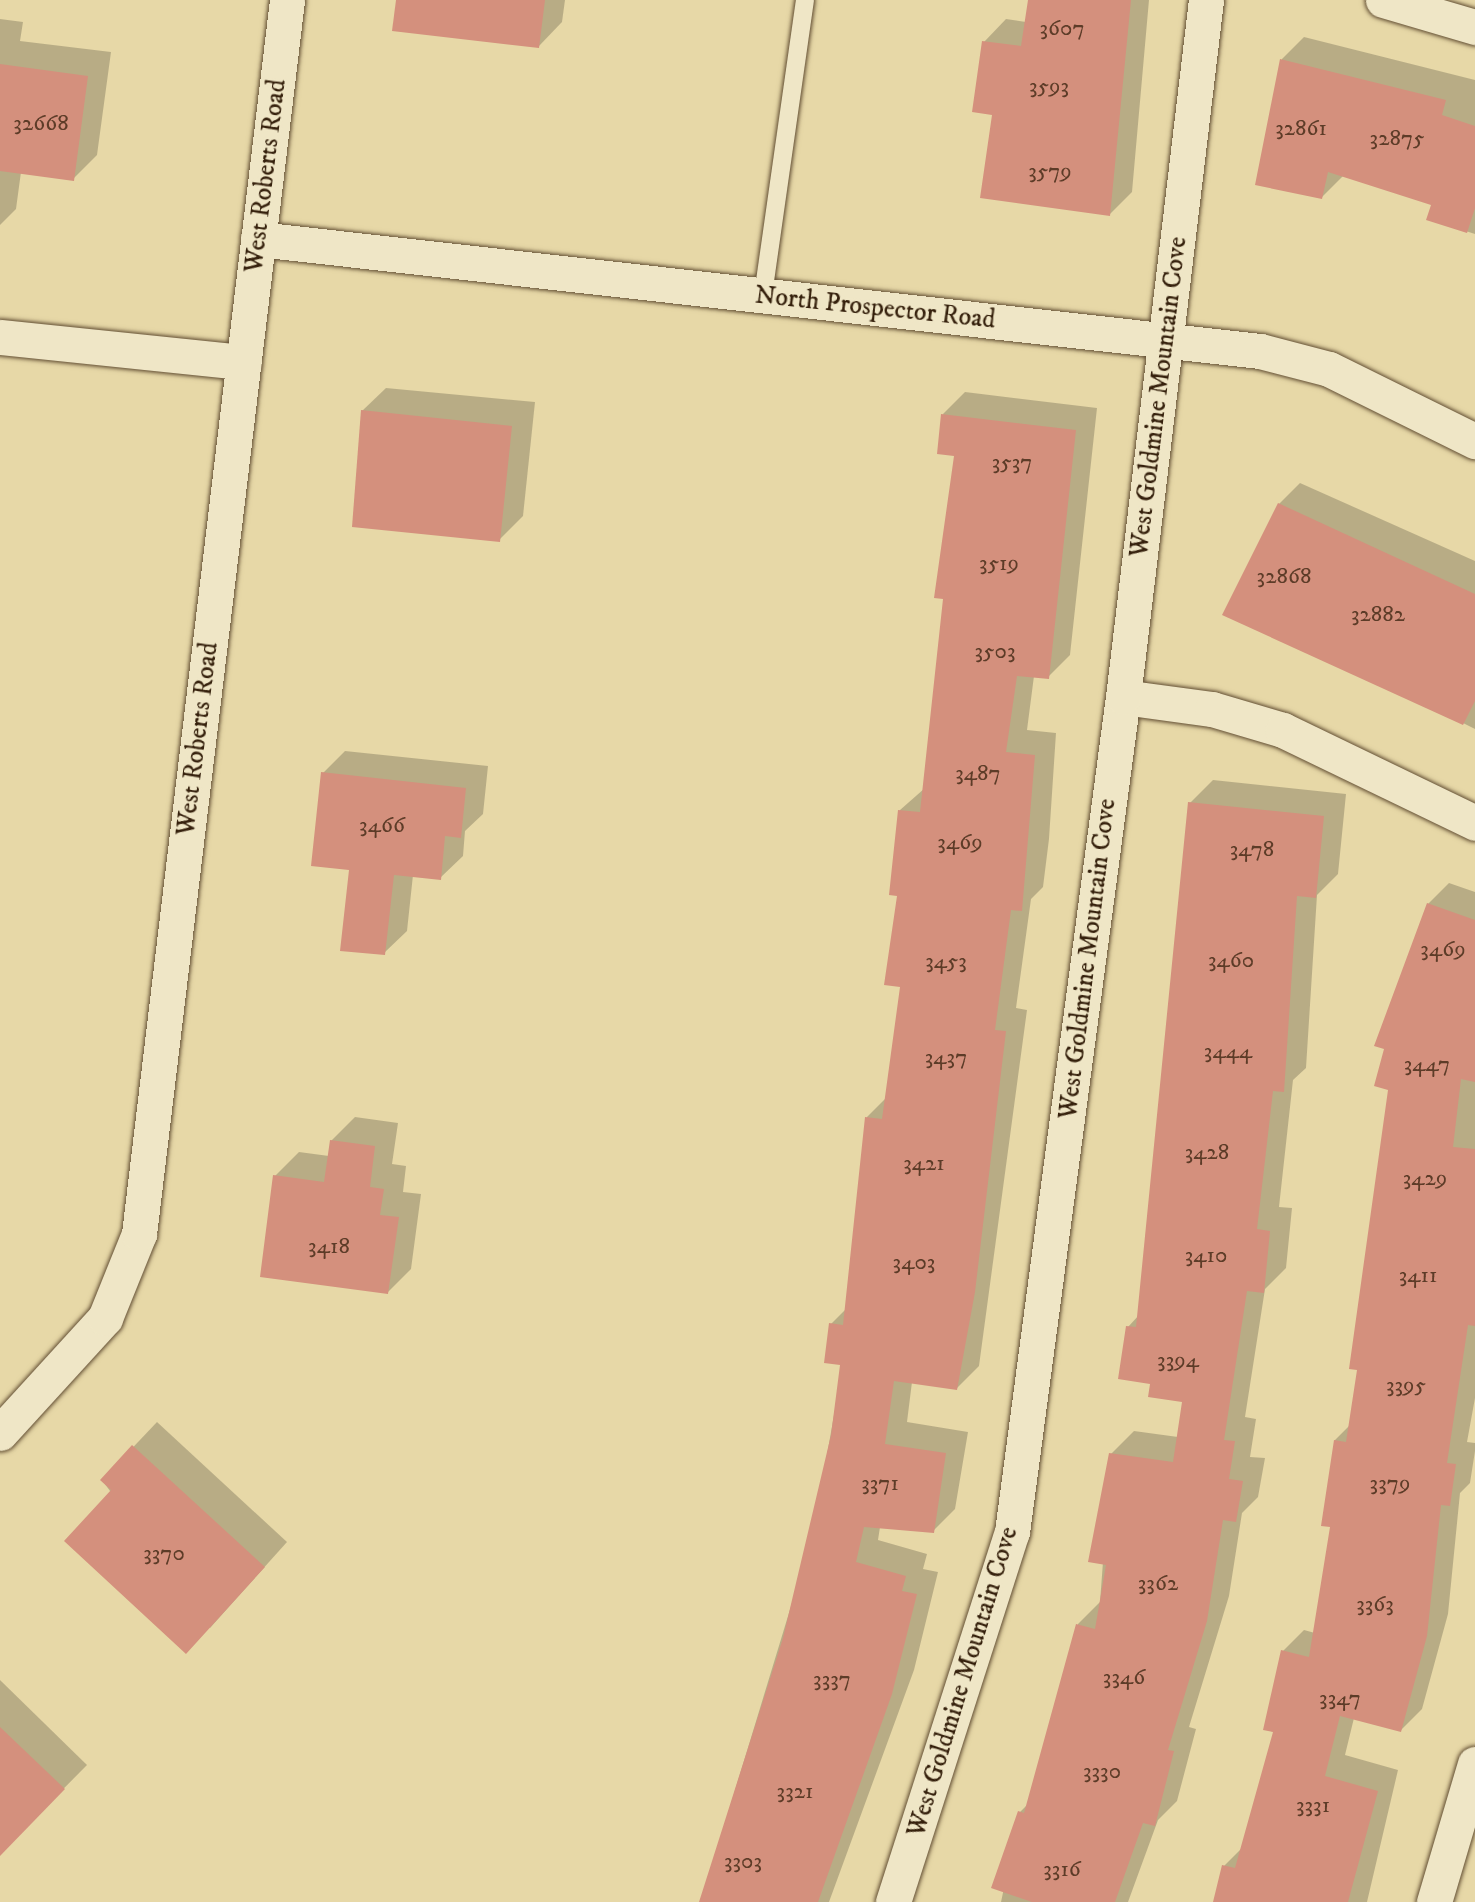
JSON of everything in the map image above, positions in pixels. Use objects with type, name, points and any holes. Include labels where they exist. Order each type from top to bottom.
[{"type":"street","name":"West Roberts Road","points":[[0,1433],[105,1318],[139,1234],[287,0]]},
{"type":"street","name":"West Goldmine Mountain Cove","points":[[893,1902],[1012,1532],[1123,697],[1206,0]]},
{"type":"street","points":[[1383,0],[1475,27]]},
{"type":"street","name":"North Prospector Road","points":[[258,239],[1260,351],[1329,369],[1475,441]]},
{"type":"street","points":[[0,337],[244,362]]},
{"type":"street","points":[[1123,697],[1212,709],[1283,730],[1475,823]]},
{"type":"street","points":[[1434,1902],[1475,1764]]},
{"type":"lane","points":[[763,295],[805,0]]},
{"type":"building","points":[[396,0],[545,0],[539,48],[392,31]]},
{"type":"building","points":[[1028,0],[1131,0],[1110,216],[980,198],[992,115],[972,112],[982,41],[1021,46]]},
{"type":"building","points":[[1280,59],[1446,100],[1442,115],[1475,126],[1475,208],[1467,233],[1426,220],[1431,205],[1328,172],[1322,199],[1255,185]]},
{"type":"building","points":[[0,64],[88,76],[74,181],[0,171]]},
{"type":"building","points":[[361,410],[512,426],[500,542],[352,527]]},
{"type":"building","points":[[941,414],[1076,430],[1049,679],[1017,676],[1006,752],[1035,755],[1022,911],[1011,910],[995,1030],[1006,1031],[975,1292],[957,1390],[894,1381],[885,1444],[946,1453],[934,1533],[864,1527],[856,1562],[906,1576],[902,1591],[917,1594],[892,1694],[818,1902],[699,1902],[783,1638],[831,1435],[840,1365],[824,1363],[829,1323],[843,1325],[865,1117],[882,1119],[900,987],[884,985],[897,896],[889,895],[898,810],[920,812],[943,599],[934,598],[954,456],[937,454]]},
{"type":"building","points":[[1278,503],[1475,594],[1475,701],[1463,725],[1222,615]]},
{"type":"building","points":[[321,772],[466,788],[461,838],[445,836],[441,880],[394,875],[385,955],[340,951],[349,870],[311,866]]},
{"type":"building","points":[[1188,802],[1324,816],[1316,898],[1297,896],[1284,1092],[1273,1091],[1257,1229],[1270,1231],[1264,1293],[1247,1291],[1224,1440],[1235,1441],[1229,1479],[1243,1481],[1236,1522],[1223,1520],[1207,1621],[1168,1750],[1174,1751],[1155,1826],[1143,1823],[1115,1902],[1032,1902],[991,1888],[1018,1811],[1024,1813],[1076,1624],[1095,1629],[1106,1565],[1088,1562],[1109,1453],[1173,1462],[1182,1402],[1148,1397],[1150,1384],[1118,1379],[1126,1326],[1136,1327]]},
{"type":"building","points":[[1427,903],[1475,920],[1475,1082],[1461,1079],[1453,1147],[1475,1149],[1475,1326],[1468,1325],[1447,1463],[1456,1464],[1450,1506],[1441,1505],[1427,1636],[1401,1732],[1340,1716],[1325,1776],[1378,1791],[1348,1902],[1213,1902],[1222,1865],[1235,1868],[1273,1732],[1263,1730],[1281,1650],[1309,1657],[1330,1527],[1321,1526],[1334,1440],[1346,1442],[1357,1370],[1349,1369],[1388,1090],[1374,1086],[1384,1049],[1374,1046]]},
{"type":"building","points":[[330,1140],[375,1146],[370,1187],[384,1189],[380,1215],[399,1217],[388,1294],[260,1277],[273,1175],[324,1182]]},
{"type":"building","points":[[132,1445],[265,1567],[186,1654],[64,1541],[111,1490],[100,1480]]},
{"type":"building","points":[[0,1727],[65,1789],[0,1856]]}]
